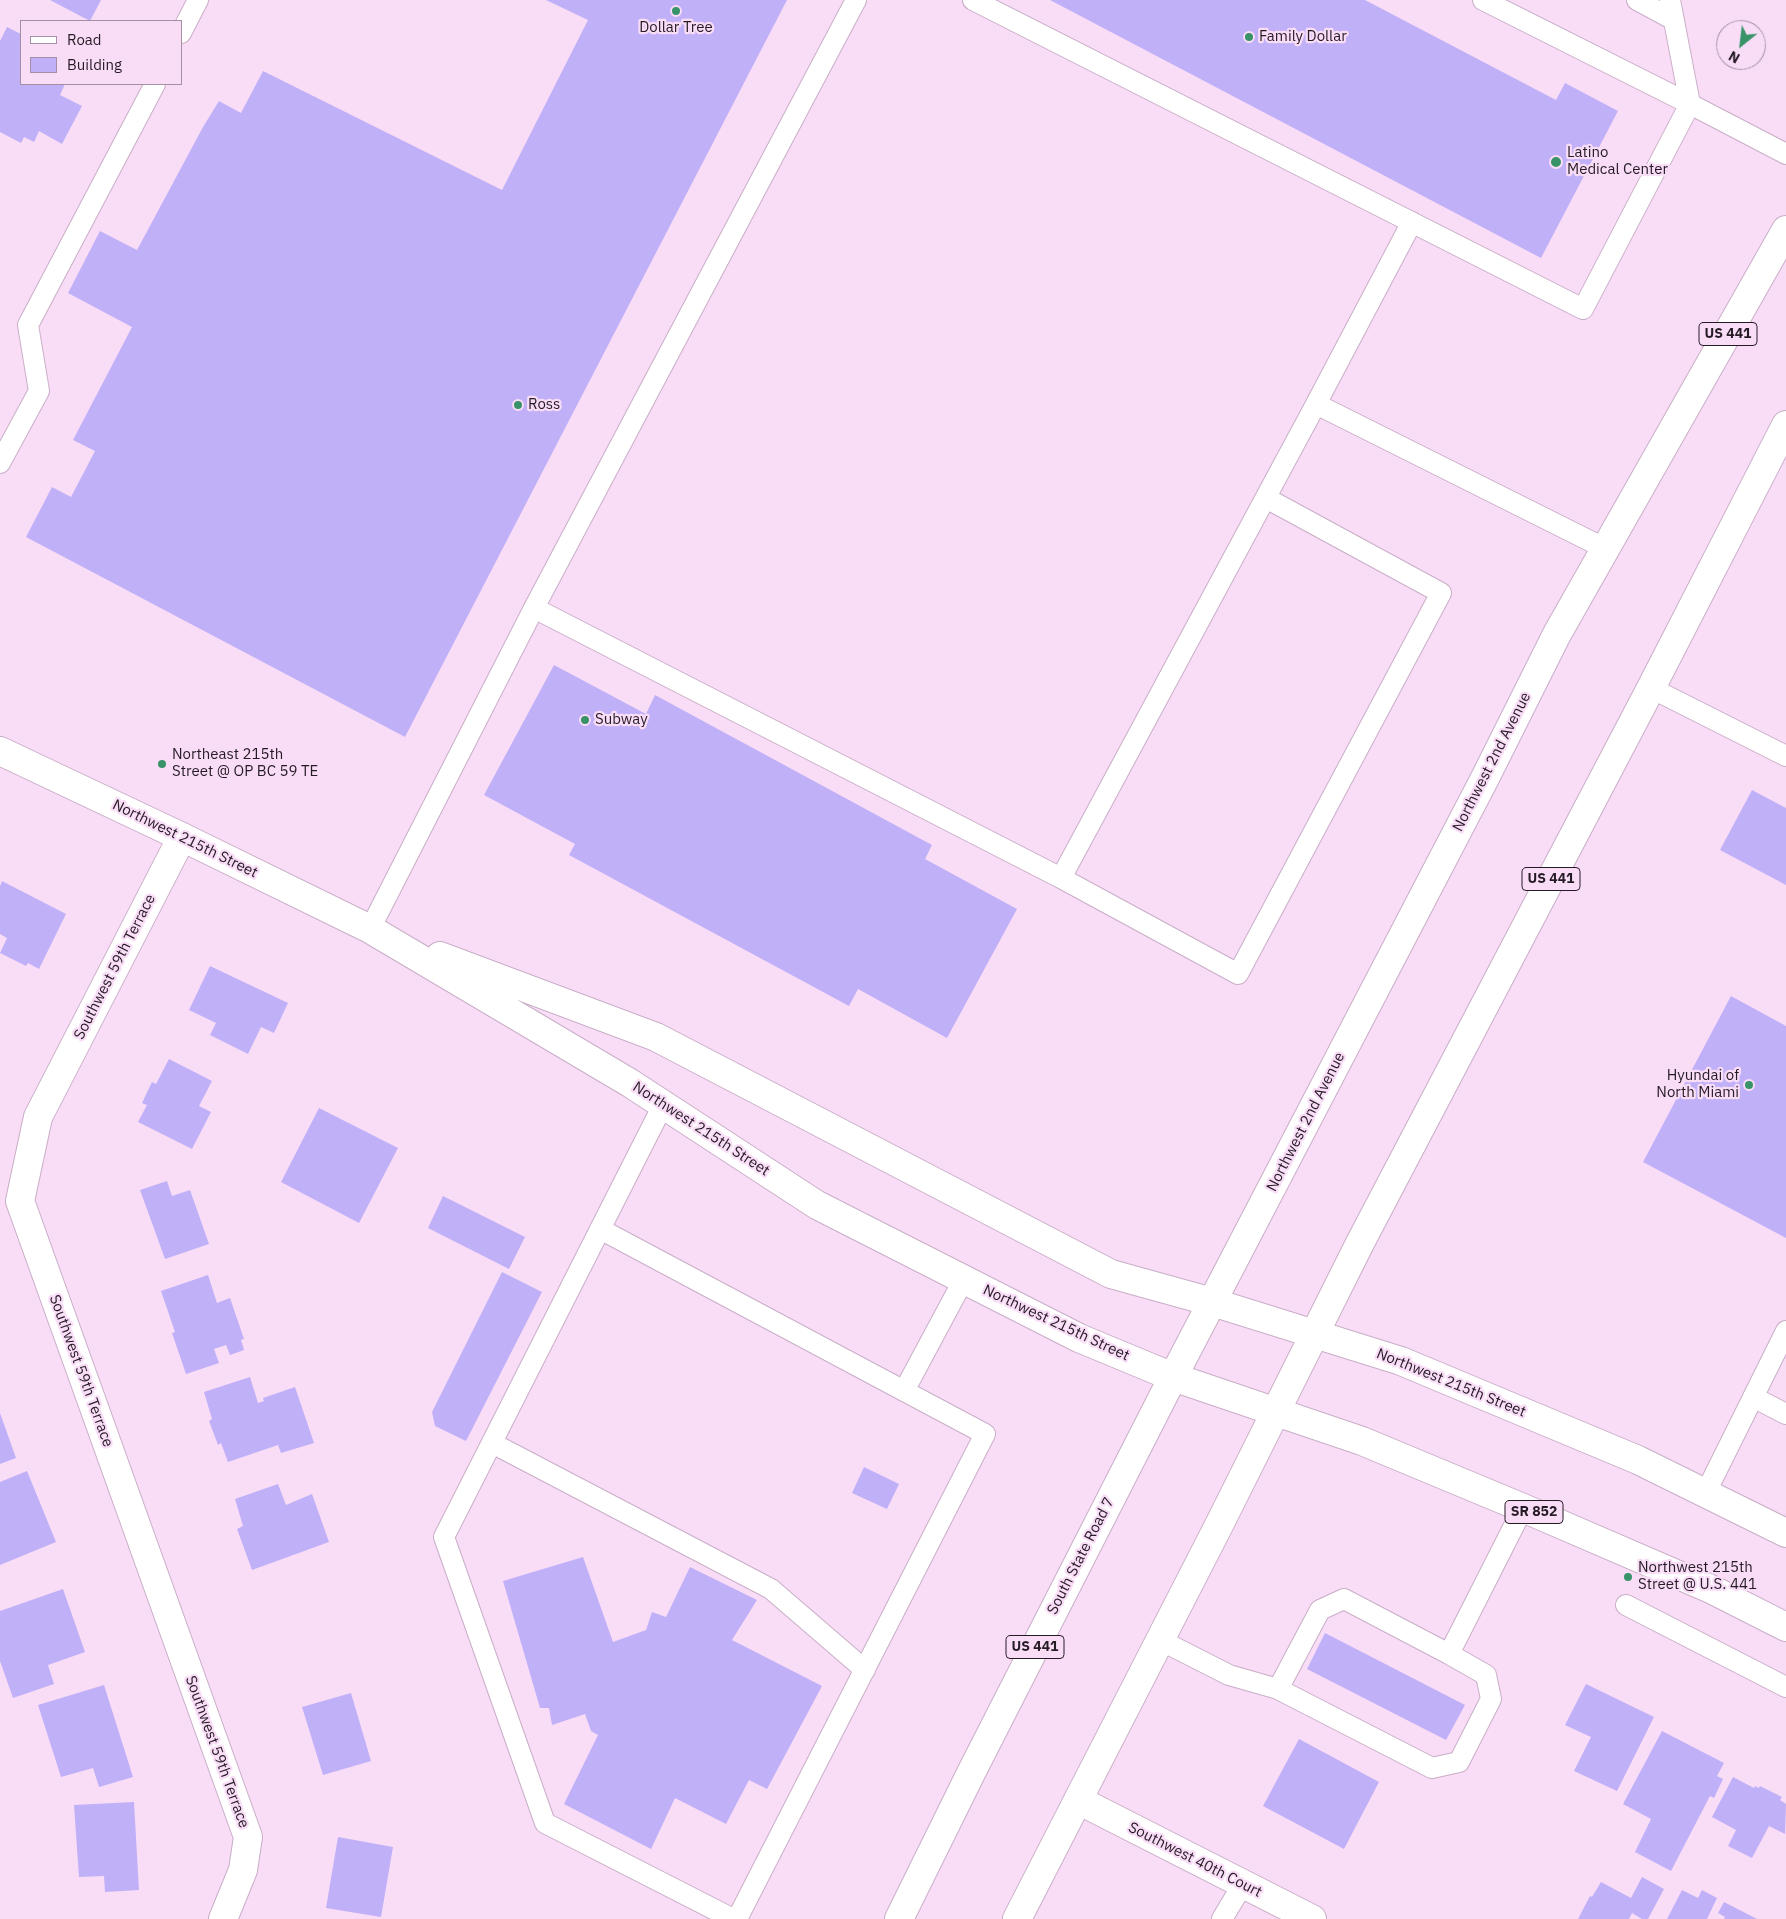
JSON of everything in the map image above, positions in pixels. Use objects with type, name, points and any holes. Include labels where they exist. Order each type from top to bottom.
[{"type":"main road","name":"Northwest 2nd Avenue","points":[[1212,1302],[1485,778],[1557,634],[1786,230]]},
{"type":"main road","name":"US 441","points":[[1017,1919],[1218,1527],[1365,1234],[1651,688],[1786,425]]},
{"type":"main road","name":"Northwest 215th Street","points":[[0,751],[370,929],[630,1083],[817,1205],[1079,1338],[1173,1377],[1362,1441],[1712,1590],[1786,1628]]},
{"type":"main road","name":"Southwest 59th Terrace","points":[[182,837],[38,1117],[20,1201],[248,1837],[244,1870],[223,1919]]},
{"type":"main road","name":"Northwest 215th Street","points":[[370,929],[656,1037],[1111,1274],[1212,1302],[1425,1370],[1638,1460],[1786,1533]]},
{"type":"main road","name":"South State Road 7","points":[[899,1919],[1212,1302]]},
{"type":"main road","name":"Southwest 40th Court","points":[[1078,1800],[1312,1919]]},
{"type":"lane","points":[[182,31],[198,0]]},
{"type":"lane","points":[[370,929],[534,608],[856,0]]},
{"type":"lane","points":[[973,0],[1583,309],[1690,104],[1670,0]]},
{"type":"lane","points":[[1483,0],[1786,154]]},
{"type":"lane","points":[[1637,0],[1674,20]]},
{"type":"lane","points":[[0,463],[39,391],[28,325],[153,85]]},
{"type":"lane","points":[[1061,878],[1412,222]]},
{"type":"lane","points":[[1316,404],[1606,549]]},
{"type":"lane","points":[[534,608],[1061,878],[1238,974],[1441,593],[1266,498]]},
{"type":"lane","points":[[1651,688],[1786,756]]},
{"type":"lane","points":[[600,1229],[985,1434],[735,1919],[545,1823],[444,1537],[492,1443],[600,1229],[663,1105]]},
{"type":"lane","points":[[904,1392],[964,1279]]},
{"type":"lane","points":[[1706,1492],[1786,1331]]},
{"type":"lane","points":[[1753,1397],[1786,1414]]},
{"type":"lane","points":[[492,1443],[771,1589],[865,1670]]},
{"type":"lane","points":[[1449,1654],[1523,1508]]},
{"type":"lane","points":[[1160,1640],[1229,1675],[1278,1689],[1432,1768],[1459,1762],[1490,1699],[1486,1675],[1344,1599],[1320,1610],[1278,1689]]},
{"type":"lane","points":[[1626,1605],[1786,1687]]},
{"type":"lane","points":[[1222,1919],[1243,1884]]},
{"type":"building","points":[[50,0],[101,0],[91,20]]},
{"type":"building","points":[[546,0],[787,0],[405,737],[26,537],[52,487],[71,497],[95,451],[73,440],[132,327],[68,293],[100,231],[137,250],[219,101],[241,113],[263,71],[502,190],[588,20]]},
{"type":"building","points":[[1050,0],[1365,0],[1556,100],[1565,83],[1618,111],[1541,258]]},
{"type":"building","points":[[7,27],[20,34],[20,85],[65,85],[60,95],[82,106],[62,144],[39,131],[34,142],[24,137],[21,143],[0,132],[0,41]]},
{"type":"building","points":[[554,665],[646,714],[655,695],[932,845],[925,859],[1017,909],[947,1038],[858,989],[849,1006],[569,855],[575,844],[484,795]]},
{"type":"building","points":[[1752,790],[1786,808],[1786,885],[1720,850]]},
{"type":"building","points":[[2,881],[66,914],[39,969],[28,963],[26,966],[0,953],[7,938],[0,934],[0,886]]},
{"type":"building","points":[[210,966],[288,1003],[274,1033],[261,1027],[248,1054],[210,1035],[216,1023],[189,1010]]},
{"type":"building","points":[[1731,996],[1786,1026],[1786,1238],[1643,1162]]},
{"type":"building","points":[[169,1059],[212,1081],[199,1106],[211,1112],[192,1149],[138,1122],[147,1105],[142,1103],[152,1082],[156,1084]]},
{"type":"building","points":[[319,1108],[398,1148],[359,1223],[281,1182]]},
{"type":"building","points":[[167,1181],[172,1196],[190,1190],[209,1244],[165,1259],[140,1190]]},
{"type":"building","points":[[443,1196],[525,1237],[509,1269],[428,1228]]},
{"type":"building","points":[[502,1272],[542,1292],[466,1441],[435,1426],[432,1412]]},
{"type":"building","points":[[208,1275],[217,1303],[230,1298],[244,1339],[241,1340],[244,1350],[230,1355],[226,1345],[214,1349],[219,1363],[186,1374],[172,1333],[175,1332],[161,1291]]},
{"type":"building","points":[[250,1377],[258,1403],[264,1401],[263,1398],[295,1387],[314,1443],[281,1453],[278,1445],[228,1462],[221,1443],[218,1445],[209,1421],[212,1419],[204,1392]]},
{"type":"building","points":[[0,1413],[16,1458],[0,1464]]},
{"type":"building","points":[[864,1467],[899,1484],[887,1509],[852,1493]]},
{"type":"building","points":[[27,1471],[56,1542],[0,1565],[0,1482]]},
{"type":"building","points":[[278,1484],[286,1505],[312,1494],[329,1542],[252,1570],[237,1529],[243,1526],[235,1499]]},
{"type":"building","points":[[583,1557],[613,1642],[646,1630],[652,1612],[666,1617],[690,1567],[757,1600],[732,1640],[822,1686],[767,1789],[749,1780],[726,1824],[675,1798],[651,1849],[564,1804],[598,1735],[591,1731],[585,1714],[552,1725],[549,1708],[540,1708],[503,1581]]},
{"type":"building","points":[[63,1589],[85,1652],[48,1665],[54,1684],[13,1698],[0,1661],[0,1611]]},
{"type":"building","points":[[1325,1633],[1465,1705],[1446,1740],[1307,1669]]},
{"type":"building","points":[[1586,1684],[1654,1717],[1617,1791],[1574,1771],[1591,1737],[1565,1725]]},
{"type":"building","points":[[104,1685],[133,1777],[99,1787],[93,1768],[61,1777],[38,1705]]},
{"type":"building","points":[[351,1693],[371,1761],[323,1775],[302,1707]]},
{"type":"building","points":[[1662,1731],[1724,1763],[1717,1776],[1723,1779],[1714,1798],[1710,1796],[1671,1871],[1635,1852],[1651,1819],[1623,1804]]},
{"type":"building","points":[[1299,1739],[1379,1782],[1344,1849],[1263,1806]]},
{"type":"building","points":[[1733,1777],[1754,1788],[1755,1786],[1759,1788],[1760,1786],[1782,1797],[1780,1800],[1786,1804],[1785,1834],[1769,1826],[1752,1858],[1728,1846],[1736,1830],[1712,1817]]},
{"type":"building","points":[[134,1802],[139,1890],[105,1892],[104,1876],[79,1877],[74,1805]]},
{"type":"building","points":[[338,1837],[393,1847],[381,1917],[326,1908]]},
{"type":"building","points":[[1642,1877],[1664,1889],[1648,1919],[1642,1919],[1632,1913],[1629,1919],[1578,1919],[1590,1896],[1592,1897],[1601,1882],[1631,1898]]},
{"type":"building","points":[[1682,1890],[1698,1898],[1702,1890],[1717,1898],[1707,1919],[1667,1919]]},
{"type":"building","points":[[1724,1902],[1757,1919],[1724,1919],[1725,1917],[1718,1913]]},
{"type":"place","name":"Dollar Tree","points":[[676,11]]},
{"type":"place","name":"Family Dollar","points":[[1249,37]]},
{"type":"place","name":"Latino Medical Center","points":[[1556,162]]},
{"type":"place","name":"Ross","points":[[518,405]]},
{"type":"place","name":"Subway","points":[[585,720]]},
{"type":"place","name":"Northeast 215th Street @ OP BC 59 TE","points":[[162,764]]},
{"type":"place","name":"Hyundai of North Miami","points":[[1749,1085]]},
{"type":"place","name":"Northwest 215th Street @ U.S. 441","points":[[1628,1577]]}]
